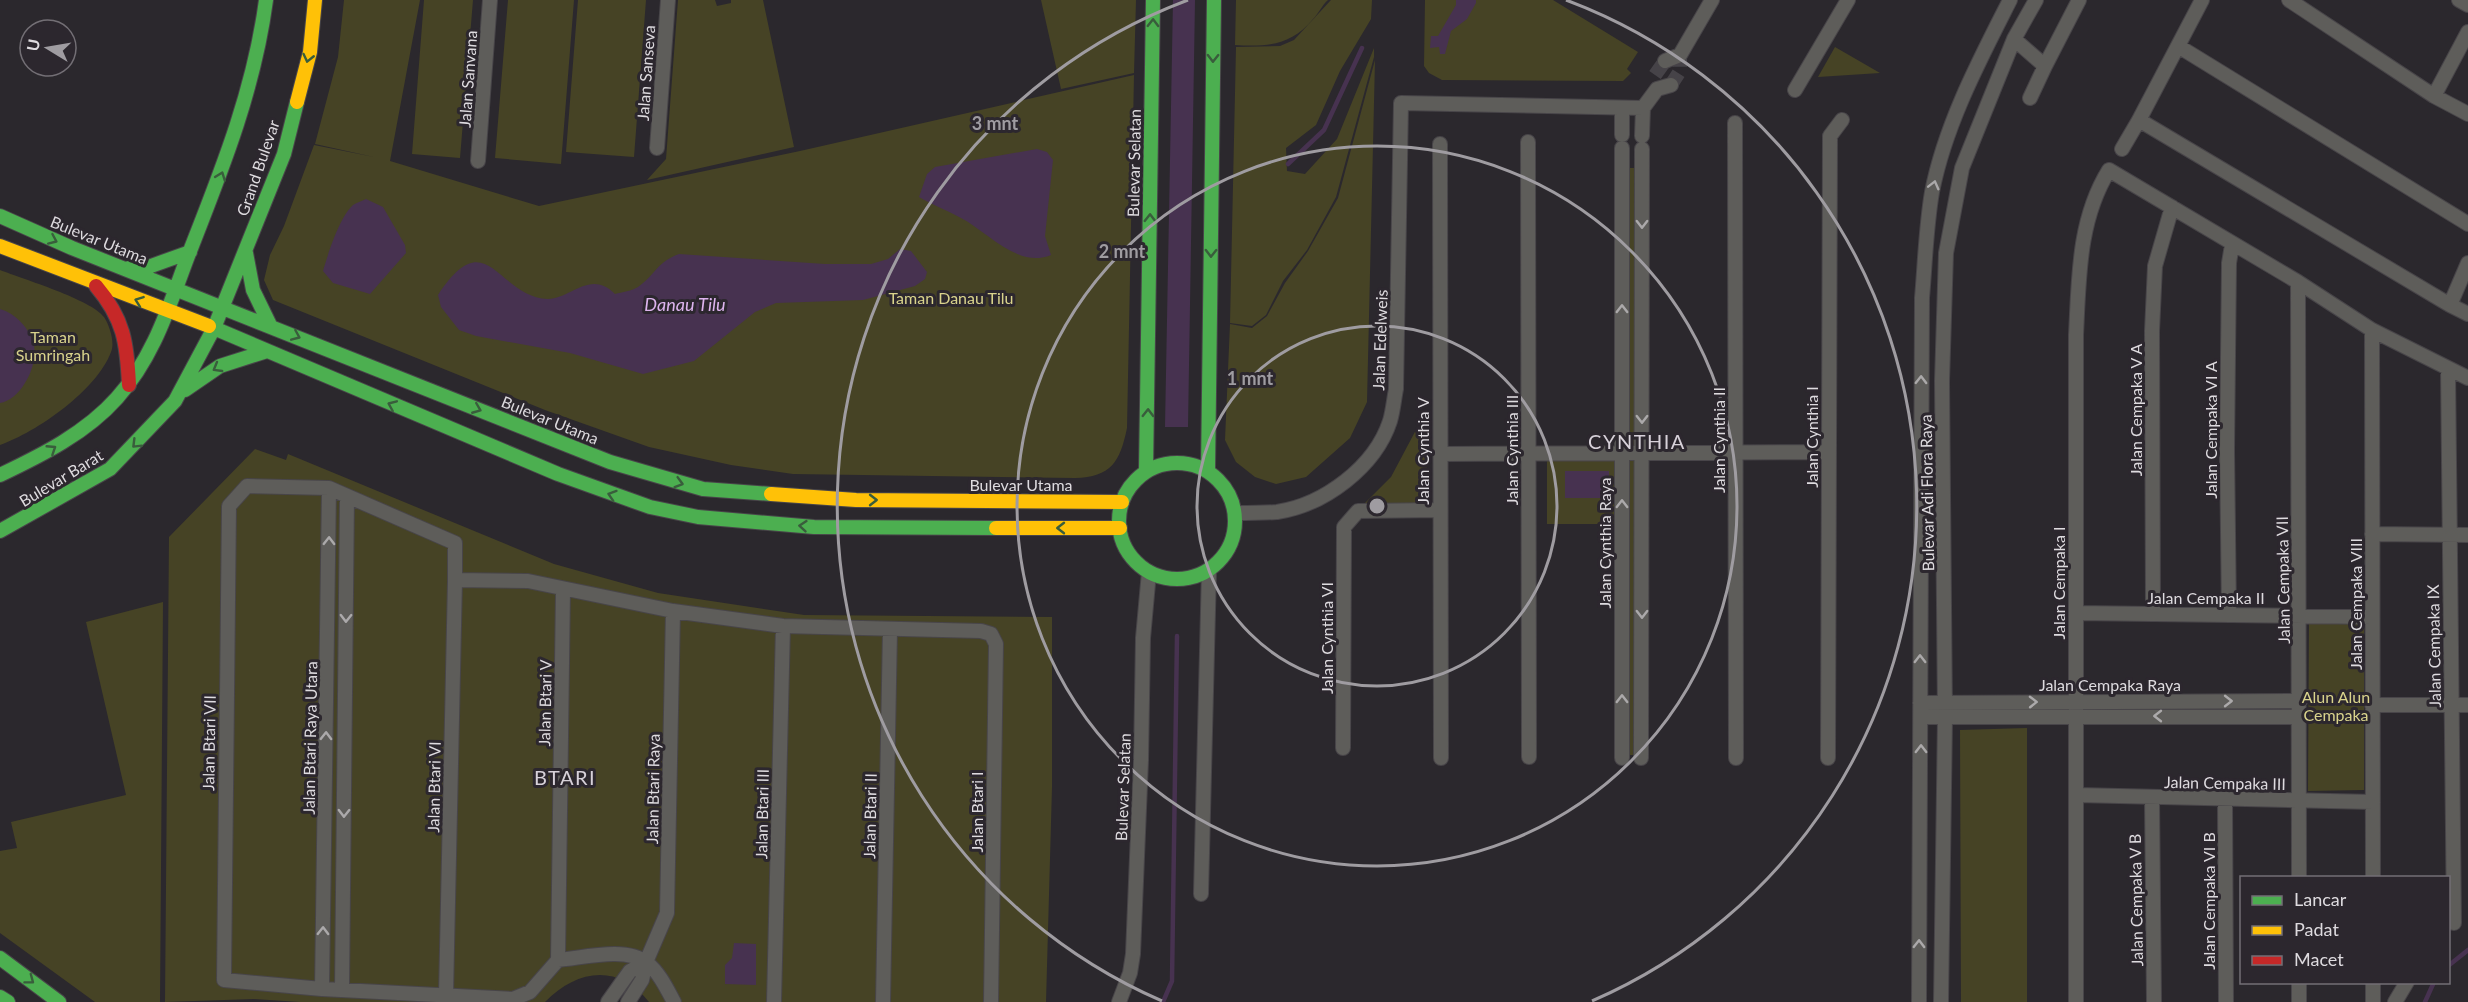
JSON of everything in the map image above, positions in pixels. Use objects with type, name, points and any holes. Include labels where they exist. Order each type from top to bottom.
[{"type":"main road","name":"Grand Bulevar","points":[[166,311],[236,138],[262,41],[266,0]]},
{"type":"main road","name":"Grand Bulevar","points":[[214,328],[284,154],[310,52],[315,0]]},
{"type":"main road","name":"Bulevar Selatan","points":[[1146,471],[1153,0]]},
{"type":"main road","points":[[1208,471],[1214,0]]},
{"type":"main road","name":"Bulevar Utama","points":[[0,216],[175,289],[610,462],[653,492],[698,517],[814,527],[1120,528]]},
{"type":"main road","name":"Bulevar Utama","points":[[0,246],[93,284],[214,328],[558,474],[653,492],[703,489],[856,500],[1122,502]]},
{"type":"main road","points":[[246,250],[246,275],[254,297],[270,325]]},
{"type":"main road","points":[[123,268],[151,266],[190,252]]},
{"type":"main road","points":[[93,284],[117,311],[124,326],[129,385]]},
{"type":"main road","name":"Bulevar Barat","points":[[0,475],[39,458],[75,434],[129,385],[147,359],[166,311]]},
{"type":"main road","name":"Bulevar Barat","points":[[0,531],[110,469],[175,401],[214,328]]},
{"type":"main road","points":[[175,401],[193,383],[220,366],[267,351]]},
{"type":"main road","points":[[1170,462],[1196,465],[1208,471],[1227,489],[1235,513],[1233,539],[1223,556],[1209,570],[1185,579],[1161,577],[1149,572],[1129,554],[1120,528],[1122,502],[1128,490],[1146,471],[1170,462]]},
{"type":"main road","points":[[698,517],[703,489]]},
{"type":"main road","points":[[0,958],[59,1002]]},
{"type":"main road","points":[[0,997],[8,1002]]},
{"type":"street","name":"Jalan Sanvana","points":[[478,161],[490,0]]},
{"type":"street","name":"Jalan Sanseva","points":[[657,148],[668,0]]},
{"type":"street","points":[[1665,61],[1680,55],[1712,0]]},
{"type":"street","points":[[1796,90],[1848,0]]},
{"type":"street","name":"Bulevar Adi Flora Raya","points":[[1919,1002],[1922,298],[1932,192],[1946,144],[1972,75],[2010,0]]},
{"type":"street","name":"Bulevar Adi Flora Raya","points":[[1941,1002],[1945,710],[1942,381],[1946,253],[1962,168],[2014,39],[2036,0]]},
{"type":"street","points":[[2030,98],[2079,0]]},
{"type":"street","points":[[2122,149],[2202,0]]},
{"type":"street","points":[[2289,0],[2434,96],[2468,114]]},
{"type":"street","points":[[2459,0],[2468,5]]},
{"type":"street","points":[[2434,96],[2468,32]]},
{"type":"street","points":[[2014,39],[2045,66]]},
{"type":"street","points":[[2178,46],[2468,224]]},
{"type":"street","points":[[1641,758],[1643,108],[1656,82],[1671,85]]},
{"type":"street","name":"Jalan Edelweis","points":[[1235,513],[1279,512],[1312,500],[1347,480],[1373,454],[1390,422],[1396,389],[1401,103],[1622,108]]},
{"type":"street","points":[[1622,108],[1643,108]]},
{"type":"street","name":"Jalan Cynthia Raya","points":[[1622,108],[1622,758]]},
{"type":"street","name":"Jalan Cynthia I","points":[[1828,758],[1830,136],[1842,120]]},
{"type":"street","points":[[2139,120],[2468,314]]},
{"type":"street","name":"Jalan Cynthia II","points":[[1735,123],[1736,758]]},
{"type":"street","name":"Jalan Cynthia III","points":[[1528,142],[1529,757]]},
{"type":"street","name":"Jalan Cynthia V","points":[[1440,144],[1442,758]]},
{"type":"street","name":"Jalan Cempaka I","points":[[2076,1002],[2076,335],[2081,244],[2091,210],[2109,170],[2172,207]]},
{"type":"street","points":[[2172,207],[2232,245],[2298,282],[2372,330],[2468,378]]},
{"type":"street","name":"Jalan Cempaka V A","points":[[2153,614],[2152,331],[2155,266],[2172,207]]},
{"type":"street","name":"Jalan Cempaka VI A","points":[[2229,615],[2227,450],[2229,263],[2232,245]]},
{"type":"street","points":[[2450,305],[2468,263]]},
{"type":"street","name":"Jalan Cempaka VII","points":[[2298,282],[2301,801],[2299,876]]},
{"type":"street","points":[[1922,298],[1945,298]]},
{"type":"street","name":"Jalan Cempaka VIII","points":[[2372,330],[2373,876]]},
{"type":"street","name":"Jalan Cempaka IX","points":[[2448,369],[2451,926]]},
{"type":"street","points":[[1440,454],[1828,452]]},
{"type":"street","name":"Jalan Btari VII","points":[[322,989],[224,980],[229,506],[247,486],[329,488]]},
{"type":"street","points":[[329,488],[347,496]]},
{"type":"street","name":"Jalan Btari Raya Utara","points":[[322,989],[329,488]]},
{"type":"street","name":"Jalan Btari VI","points":[[347,496],[455,543],[446,995]]},
{"type":"street","name":"Jalan Btari Raya Utara","points":[[342,990],[347,496]]},
{"type":"street","name":"Jalan Cynthia VI","points":[[1343,748],[1344,527],[1358,511],[1440,510]]},
{"type":"street","points":[[2372,534],[2468,535]]},
{"type":"street","points":[[1202,894],[1209,570]]},
{"type":"street","name":"Bulevar Selatan","points":[[1119,1002],[1130,973],[1132,954],[1141,760],[1143,638],[1149,572]]},
{"type":"street","points":[[455,580],[528,581],[673,611],[783,626],[890,630]]},
{"type":"street","name":"Jalan Btari V","points":[[558,960],[563,590]]},
{"type":"street","name":"Jalan Btari Raya","points":[[628,1002],[642,980],[646,962],[667,913],[673,611]]},
{"type":"street","name":"Jalan Cempaka II","points":[[2076,613],[2372,617]]},
{"type":"street","name":"Jalan Btari III","points":[[774,1002],[783,626]]},
{"type":"street","name":"Jalan Btari I","points":[[890,630],[981,631],[991,634],[996,644],[991,1002]]},
{"type":"street","name":"Jalan Btari II","points":[[883,1002],[890,630]]},
{"type":"street","name":"Jalan Cempaka Raya","points":[[1921,710],[2076,709],[2300,701]]},
{"type":"street","points":[[2373,705],[2468,705]]},
{"type":"street","name":"Jalan Cempaka Raya","points":[[2076,709],[2300,717]]},
{"type":"street","name":"Jalan Cempaka III","points":[[2077,795],[2373,802]]},
{"type":"street","name":"Jalan Cempaka V B","points":[[2152,798],[2154,1002]]},
{"type":"street","name":"Jalan Cempaka VI B","points":[[2225,800],[2226,1002]]},
{"type":"street","points":[[2451,926],[2468,917]]},
{"type":"street","points":[[322,989],[513,999],[530,992],[558,960],[622,955],[646,962],[664,983],[674,1002]]},
{"type":"street","points":[[608,1002],[630,971],[646,962]]},
{"type":"street","points":[[2299,984],[2299,1002]]},
{"type":"street","points":[[2373,984],[2373,1002]]},
{"type":"street","points":[[2395,1002],[2405,984]]},
{"type":"green space","name":"Taman Danau Tilu","points":[[344,0],[420,0],[390,161],[539,206],[800,151],[1134,75],[1127,428],[1117,458],[1105,471],[1097,475],[1075,478],[793,474],[731,465],[649,447],[545,410],[273,300],[264,280],[270,255],[284,226],[314,145],[374,157],[315,144],[338,57]]},
{"type":"green space","points":[[424,0],[473,0],[460,158],[412,154]]},
{"type":"green space","points":[[508,0],[574,0],[561,164],[495,158]]},
{"type":"green space","points":[[578,0],[646,0],[634,157],[566,152]]},
{"type":"green space","points":[[678,0],[715,0],[717,6],[731,3],[731,0],[763,0],[794,147],[647,180],[666,159]]},
{"type":"green space","points":[[1041,0],[1136,0],[1134,73],[1061,89]]},
{"type":"green space","points":[[1236,0],[1328,0],[1305,28],[1297,34],[1269,45],[1247,46],[1235,45]]},
{"type":"green space","points":[[1331,0],[1372,0],[1371,19],[1340,71],[1316,125],[1286,148],[1287,171],[1305,174],[1337,139],[1374,48],[1374,57],[1336,197],[1307,250],[1283,281],[1266,315],[1252,326],[1230,323],[1236,47],[1280,46],[1294,40]]},
{"type":"green space","points":[[1425,0],[1553,0],[1638,52],[1627,69],[1631,73],[1623,81],[1442,80],[1429,73],[1424,66]]},
{"type":"green space","points":[[1835,47],[1880,73],[1818,77]]},
{"type":"green space","points":[[1375,60],[1367,402],[1350,438],[1306,477],[1276,484],[1255,477],[1236,462],[1225,440],[1230,324],[1252,328],[1267,316],[1338,198]]},
{"type":"green space","points":[[1625,168],[1639,168],[1639,450],[1626,450]]},
{"type":"green space","name":"Taman Sumringah","points":[[0,270],[72,297],[97,310],[108,325],[112,344],[104,366],[79,395],[48,420],[0,445]]},
{"type":"green space","points":[[1426,427],[1427,504],[1365,503],[1391,477],[1417,428]]},
{"type":"green space","points":[[255,449],[286,460],[288,454],[554,564],[658,593],[804,615],[1052,617],[1052,787],[1046,1002],[649,1002],[637,989],[624,981],[611,976],[597,975],[583,977],[570,983],[545,1002],[300,1002],[254,999],[165,1002],[169,537]]},
{"type":"green space","points":[[1547,456],[1618,456],[1618,524],[1547,524]]},
{"type":"green space","points":[[1626,456],[1639,456],[1639,755],[1625,755]]},
{"type":"green space","points":[[163,602],[160,1002],[95,1002],[0,933],[0,851],[17,848],[11,822],[126,795],[86,622]]},
{"type":"green space","name":"Alun Alun Cempaka","points":[[2309,622],[2364,622],[2364,790],[2308,791]]},
{"type":"green space","points":[[2027,728],[2027,1002],[1961,1002],[1960,730]]},
{"type":"water","points":[[1173,0],[1195,0],[1188,427],[1165,427]]},
{"type":"water","points":[[1456,0],[1476,0],[1476,3],[1467,19],[1451,31],[1445,54],[1440,54],[1439,47],[1430,48],[1431,36],[1438,36],[1456,5]]},
{"type":"water","points":[[1037,149],[1047,152],[1053,160],[1045,236],[1051,255],[1039,258],[1015,253],[961,218],[919,197],[927,174],[935,167]]},
{"type":"water","points":[[366,199],[383,207],[405,245],[406,253],[370,294],[333,283],[323,271],[343,218],[353,205]]},
{"type":"water","name":"Danau Tilu","points":[[900,249],[911,251],[927,272],[925,279],[915,286],[863,300],[776,303],[755,312],[694,361],[643,374],[570,353],[476,336],[459,330],[441,307],[438,295],[455,274],[469,264],[481,263],[492,268],[516,287],[531,295],[548,299],[565,295],[581,287],[597,284],[615,294],[633,290],[666,261],[679,254],[825,264],[871,264],[888,259]]},
{"type":"water","points":[[0,309],[11,314],[26,328],[30,334],[35,354],[31,372],[21,389],[8,401],[0,403]]},
{"type":"water","points":[[1565,471],[1609,471],[1609,498],[1565,498]]},
{"type":"water","points":[[734,943],[756,944],[756,985],[725,984],[725,965],[732,958]]},
{"type":"waterway","points":[[1288,164],[1324,130],[1362,48]]},
{"type":"waterway","points":[[1163,1002],[1172,981],[1177,636]]},
{"type":"waterway","points":[[2450,964],[2468,950]]},
{"type":"waterway","points":[[2425,1002],[2433,984]]},
{"type":"tunnel","points":[[1671,85],[1680,71],[1680,55]]},
{"type":"tunnel","points":[[1655,75],[1665,61]]},
{"type":"traffic: fast","points":[[0,475],[47,451],[92,422],[117,398],[141,366],[167,312],[235,131],[261,34],[266,0]]},
{"type":"traffic: fast","points":[[1146,471],[1153,0]]},
{"type":"traffic: fast","points":[[1208,471],[1214,0]]},
{"type":"traffic: fast","points":[[0,531],[110,469],[175,401],[214,328],[284,154],[297,102]]},
{"type":"traffic: fast","points":[[0,216],[72,248],[610,462],[703,489],[771,494]]},
{"type":"traffic: fast","points":[[129,268],[151,266],[190,252]]},
{"type":"traffic: fast","points":[[246,253],[253,290],[270,325]]},
{"type":"traffic: fast","points":[[209,326],[558,474],[650,507],[698,517],[814,527],[996,528]]},
{"type":"traffic: fast","points":[[185,390],[220,366],[267,351]]},
{"type":"traffic: fast","points":[[1177,463],[1199,467],[1218,480],[1231,499],[1235,521],[1231,543],[1218,562],[1199,575],[1177,579],[1155,575],[1136,562],[1123,543],[1119,521],[1123,499],[1136,480],[1155,467],[1177,463]]},
{"type":"traffic: fast","points":[[0,958],[59,1002]]},
{"type":"traffic: fast","points":[[0,997],[8,1002]]},
{"type":"traffic: slow","points":[[297,102],[310,52],[315,0]]},
{"type":"traffic: slow","points":[[0,246],[209,326]]},
{"type":"traffic: slow","points":[[771,494],[856,500],[1122,502]]},
{"type":"traffic: slow","points":[[996,528],[1120,528]]},
{"type":"traffic: jam","points":[[96,286],[113,309],[122,332],[127,356],[129,385]]},
{"type":"district","name":"CYNTHIA","points":[[1637,442]]},
{"type":"district","name":"BTARI","points":[[565,778]]}]
